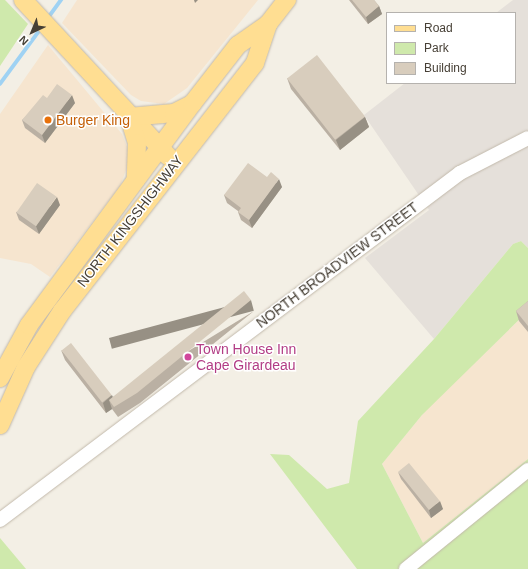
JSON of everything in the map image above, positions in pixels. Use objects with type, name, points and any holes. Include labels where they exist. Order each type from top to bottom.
[{"type":"main road","name":"NORTH KINGSHIGHWAY","points":[[0,378],[28,325],[192,104],[238,45],[268,24],[287,0]]},
{"type":"main road","points":[[25,2],[62,41],[129,117],[175,163]]},
{"type":"main road","name":"NORTH KINGSHIGHWAY","points":[[0,425],[26,368],[62,311],[175,163],[254,63],[268,24]]},
{"type":"main road","points":[[129,117],[174,113],[192,104]]},
{"type":"main road","points":[[129,117],[137,143],[136,180]]},
{"type":"street","name":"NORTH BROADVIEW STREET","points":[[0,520],[460,173],[528,138]]},
{"type":"street","points":[[406,569],[528,470]]},
{"type":"shaded area","points":[[77,0],[258,0],[187,88],[164,104],[141,101],[131,95],[62,23]]},
{"type":"shaded area","points":[[513,0],[528,0],[528,248],[521,241],[513,244],[434,339],[365,258],[429,210],[364,115],[404,84],[516,84],[516,12],[497,12]]},
{"type":"shaded area","points":[[48,45],[122,134],[131,157],[120,186],[50,277],[31,264],[0,258],[0,114]]},
{"type":"shaded area","points":[[528,311],[528,459],[423,543],[382,464],[426,410]]},
{"type":"green space","points":[[0,0],[5,0],[28,24],[0,66]]},
{"type":"green space","points":[[521,241],[528,248],[528,311],[422,415],[382,464],[423,543],[528,459],[528,569],[357,569],[270,454],[289,455],[327,489],[349,483],[358,421],[434,339],[513,244]]},
{"type":"green space","points":[[0,538],[26,569],[0,569]]},
{"type":"building","points":[[352,0],[374,0],[379,6],[366,17]]},
{"type":"building","points":[[317,55],[365,116],[335,140],[287,78]]},
{"type":"building","points":[[57,84],[72,95],[42,135],[22,120],[43,95],[47,98]]},
{"type":"building","points":[[248,163],[267,177],[271,172],[279,179],[249,220],[238,212],[241,208],[224,195]]},
{"type":"building","points":[[37,183],[57,197],[36,226],[16,212]]},
{"type":"building","points":[[244,291],[251,300],[137,393],[114,407],[109,400]]},
{"type":"building","points":[[528,301],[528,326],[516,311]]},
{"type":"building","points":[[71,343],[112,395],[102,402],[62,350]]},
{"type":"building","points":[[409,463],[440,501],[429,510],[398,472]]},
{"type":"waterway","points":[[48,18],[61,0]]},
{"type":"waterway","points":[[0,84],[42,27]]},
{"type":"place","name":"Burger King","points":[[48,120]]},
{"type":"place","name":"Town House Inn Cape Girardeau","points":[[188,357]]}]
